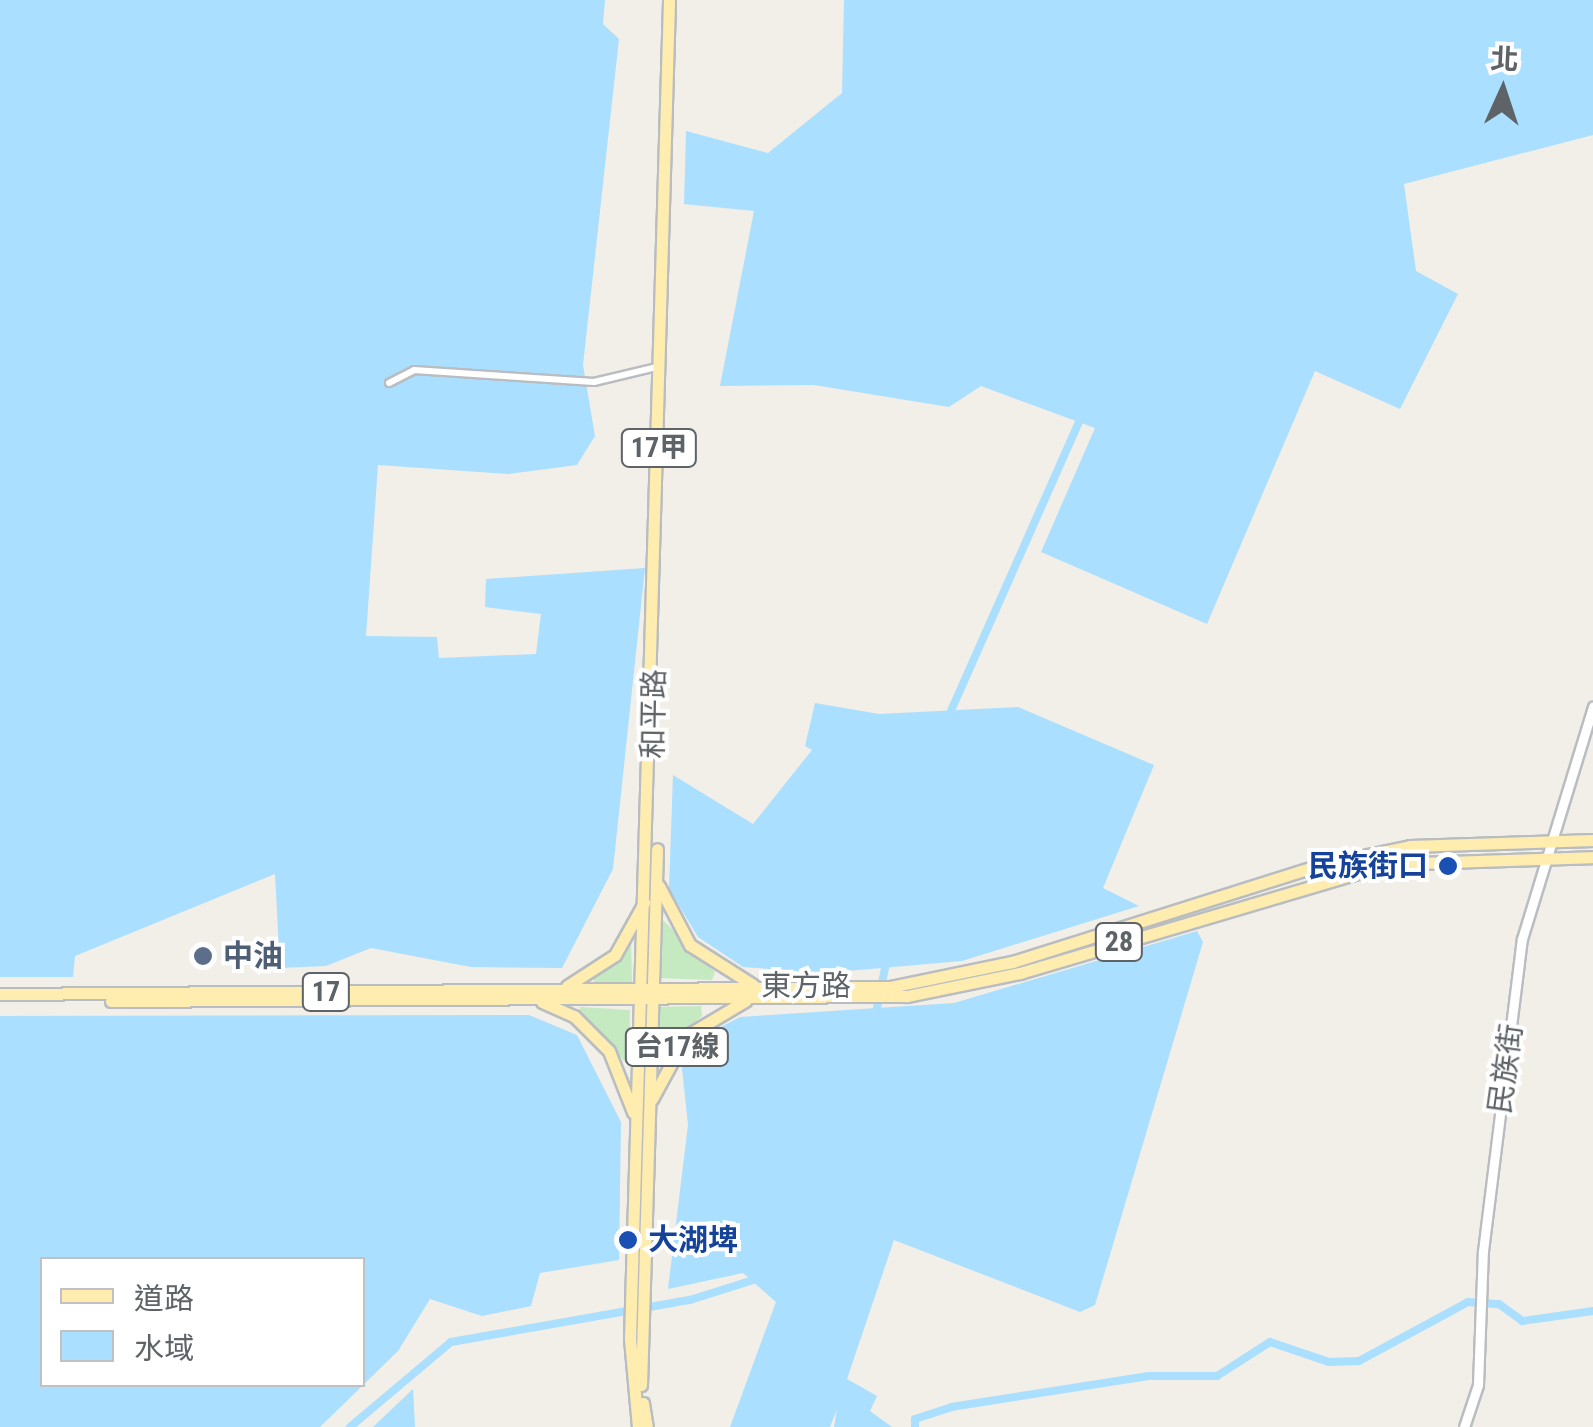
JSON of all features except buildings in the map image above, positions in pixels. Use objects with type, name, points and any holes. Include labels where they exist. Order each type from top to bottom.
[{"type":"main road","name":"和平路","points":[[638,1427],[637,1308],[672,0]]},
{"type":"main road","name":"和平路","points":[[646,993],[658,882],[672,0]]},
{"type":"main road","name":"東方路","points":[[756,992],[935,981],[1320,865],[1410,846],[1593,840]]},
{"type":"main road","name":"東方路","points":[[0,1002],[935,992],[1362,869],[1437,856],[1593,858]]},
{"type":"main road","points":[[658,882],[690,945],[756,992]]},
{"type":"main road","points":[[560,990],[615,955],[648,895]]},
{"type":"main road","name":"東方路","points":[[0,994],[560,990],[646,993]]},
{"type":"main road","name":"台17線","points":[[642,1137],[653,1093],[686,1036],[756,992]]},
{"type":"main road","name":"台17線","points":[[528,998],[574,1016],[610,1051],[642,1137]]},
{"type":"main road","name":"和平路","points":[[637,1308],[646,1427]]},
{"type":"street","points":[[389,383],[414,370],[594,382],[660,366]]},
{"type":"street","points":[[1548,841],[1593,708]]},
{"type":"street","name":"民族街","points":[[1464,1427],[1478,1385],[1481,1283],[1522,939],[1548,841]]},
{"type":"green space","points":[[659,916],[715,972],[712,980],[656,978]]},
{"type":"green space","points":[[631,936],[632,983],[596,984],[593,979]]},
{"type":"green space","points":[[701,1006],[702,1016],[653,1060],[654,1007]]},
{"type":"green space","points":[[580,1007],[630,1010],[629,1066],[579,1013]]},
{"type":"water","points":[[0,0],[605,0],[603,24],[619,39],[583,365],[595,436],[577,465],[508,474],[378,465],[366,636],[437,637],[439,658],[536,654],[541,614],[485,607],[486,579],[645,568],[613,869],[562,968],[471,967],[371,948],[326,966],[280,968],[275,874],[75,956],[73,977],[0,977]]},
{"type":"water","points":[[844,0],[1593,0],[1593,135],[1404,184],[1416,271],[1458,294],[1400,409],[1315,371],[1207,624],[1041,552],[1095,428],[981,386],[949,407],[814,385],[720,386],[754,211],[684,204],[686,131],[768,153],[842,93]]},
{"type":"water","points":[[815,703],[879,714],[1018,707],[1154,765],[1103,888],[1139,906],[962,961],[824,973],[743,967],[698,937],[669,889],[673,775],[753,824],[812,750],[805,746]]},
{"type":"water","points":[[1197,931],[1203,942],[1095,1305],[1080,1312],[894,1240],[847,1379],[877,1396],[870,1411],[892,1427],[834,1427],[837,1409],[830,1427],[730,1427],[776,1302],[743,1273],[668,1289],[688,1125],[681,1059],[700,1038],[740,1017],[954,1003]]},
{"type":"water","points":[[529,1015],[577,1035],[621,1122],[619,1260],[540,1273],[531,1306],[482,1316],[430,1299],[398,1351],[365,1383],[365,1257],[40,1257],[40,1387],[361,1387],[320,1427],[0,1427],[0,1016]]},
{"type":"water","points":[[413,1389],[415,1427],[373,1427]]},
{"type":"waterway","points":[[946,722],[1082,415]]},
{"type":"waterway","points":[[875,1018],[887,958]]},
{"type":"waterway","points":[[350,1427],[451,1342],[690,1300],[763,1277]]},
{"type":"waterway","points":[[915,1427],[915,1419],[951,1407],[1149,1376],[1217,1376],[1270,1342],[1329,1362],[1359,1361],[1468,1302],[1499,1304],[1522,1321],[1593,1311]]},
{"type":"place","name":"民族街口","points":[[1448,866]]},
{"type":"place","name":"中油","points":[[203,956]]},
{"type":"place","name":"大湖埤","points":[[628,1240]]}]
